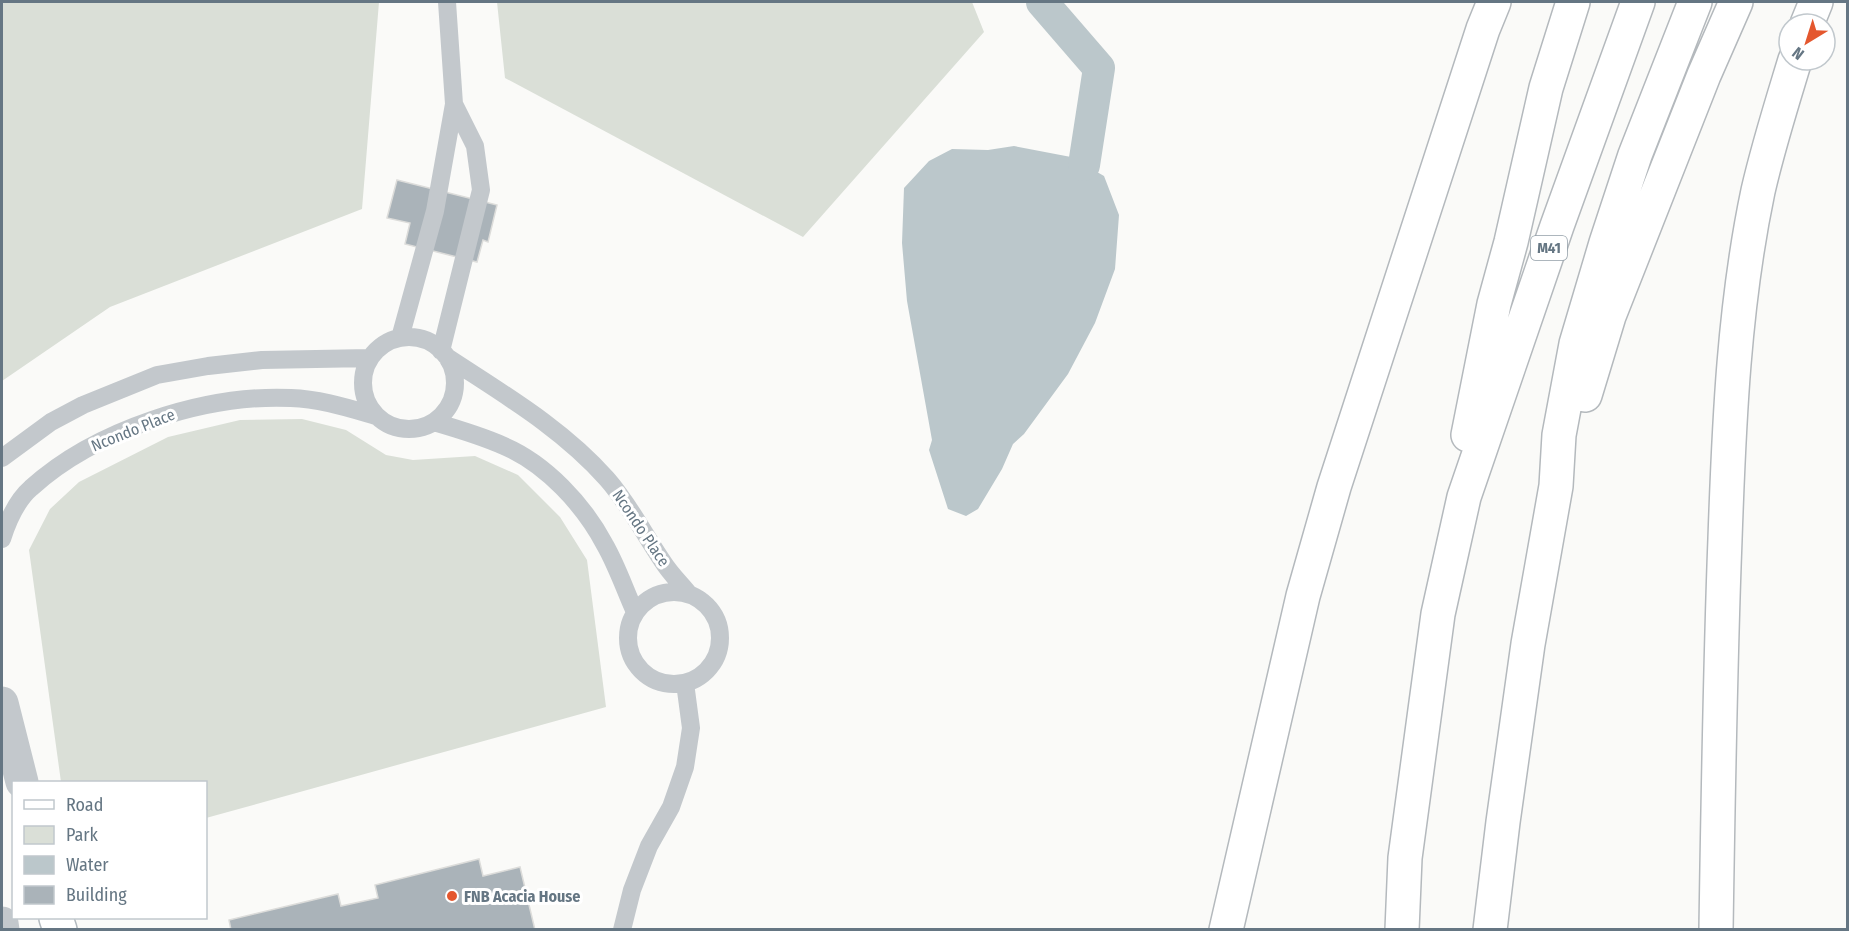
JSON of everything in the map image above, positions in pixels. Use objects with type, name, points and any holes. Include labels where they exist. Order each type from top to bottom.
[{"type":"main road","points":[[1226,930],[1303,596],[1334,487],[1482,29],[1494,2]]},
{"type":"main road","points":[[1464,497],[1464,462],[1469,426],[1494,304],[1511,242],[1546,88],[1574,2]]},
{"type":"main road","name":"M41","points":[[1402,930],[1405,858],[1437,626],[1464,497],[1560,215],[1638,2]]},
{"type":"main road","points":[[1490,930],[1528,644],[1556,486],[1559,435],[1576,344],[1635,155],[1695,2]]},
{"type":"main road","points":[[1556,486],[1609,316],[1704,75],[1736,2]]},
{"type":"main road","points":[[1716,930],[1720,669],[1734,355],[1741,294],[1758,192],[1770,143],[1792,72]]},
{"type":"street","points":[[2,703],[22,781]]},
{"type":"street","points":[[2,923],[3,930]]},
{"type":"lane","points":[[376,416],[367,403],[363,388],[364,372],[370,358],[381,346],[400,338],[435,211],[454,104],[447,2]]},
{"type":"lane","points":[[434,422],[445,412],[452,399],[455,385],[453,371],[444,354],[481,190],[475,146],[454,104]]},
{"type":"lane","name":"Ncondo Place","points":[[400,338],[422,339],[516,402],[570,442],[607,479],[635,515],[663,563],[689,594]]},
{"type":"lane","points":[[2,458],[51,422],[83,405],[158,375],[262,360],[370,358]]},
{"type":"lane","name":"Ncondo Place","points":[[2,539],[13,512],[31,488],[80,452],[128,429],[172,413],[259,399],[290,398],[321,401],[376,416],[389,425],[404,429],[420,428],[434,422]]},
{"type":"lane","points":[[434,422],[506,446],[544,472],[565,492],[582,511],[605,545],[635,612],[629,627],[628,642],[632,657],[642,670],[654,679],[669,684],[685,683],[691,728],[685,767],[670,807],[649,846],[632,890],[622,930]]},
{"type":"lane","name":"Ncondo Place","points":[[635,612],[646,601],[659,594],[674,592],[689,594],[702,601],[712,612],[719,625],[720,640],[717,654],[710,668],[699,677],[685,683]]},
{"type":"green space","points":[[2,2],[379,2],[362,209],[110,307],[2,381]]},
{"type":"green space","points":[[497,2],[972,2],[984,32],[803,237],[505,78]]},
{"type":"green space","points":[[302,419],[346,430],[386,455],[413,460],[475,456],[518,475],[560,517],[587,560],[606,707],[207,818],[207,781],[61,781],[29,550],[50,509],[79,482],[168,437],[240,420]]},
{"type":"water","points":[[1014,146],[1071,157],[1104,176],[1119,215],[1115,269],[1095,323],[1068,374],[1024,434],[1013,444],[1002,469],[978,509],[966,516],[948,509],[929,450],[932,440],[907,301],[902,243],[904,188],[929,161],[952,149],[988,150]]},
{"type":"building","points":[[397,180],[497,205],[488,242],[483,240],[477,262],[405,244],[410,223],[387,218]]},
{"type":"building","name":"FNB Acacia House","points":[[479,859],[483,876],[520,867],[535,930],[231,930],[229,920],[338,894],[341,906],[378,898],[375,885]]},
{"type":"waterway","points":[[1042,2],[1099,68],[1084,165]]},
{"type":"place","name":"FNB Acacia House","points":[[452,896]]}]
